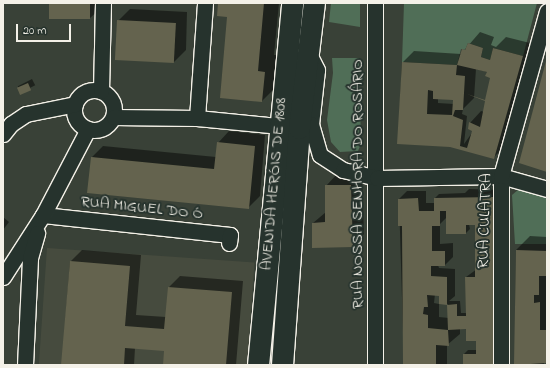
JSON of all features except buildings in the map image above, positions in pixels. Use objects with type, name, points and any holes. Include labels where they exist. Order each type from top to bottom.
[{"type":"main road","name":"AVENIDA HERÓIS DE 1808","points":[[258,365],[278,126],[292,3]]},
{"type":"main road","name":"AVENIDA HERÓIS DE 1808","points":[[282,365],[299,128],[314,3]]},
{"type":"street","points":[[101,91],[104,3]]},
{"type":"street","points":[[197,118],[205,3]]},
{"type":"street","name":"RUA NOSSA SENHORA DO ROSÁRIO","points":[[375,3],[375,365]]},
{"type":"street","name":"RUA CULATRA","points":[[501,365],[501,176],[547,11]]},
{"type":"street","points":[[308,52],[317,70],[311,124],[320,155],[343,170],[376,178],[501,176],[547,189]]},
{"type":"street","points":[[3,134],[11,124],[26,114],[75,104],[86,93],[101,91],[110,97],[114,106],[114,117],[108,126],[98,130],[88,129],[77,119],[75,104]]},
{"type":"street","points":[[114,117],[197,118],[278,126]]},
{"type":"street","points":[[3,278],[42,215],[88,129]]},
{"type":"street","points":[[25,365],[30,258],[42,215]]},
{"type":"street","name":"RUA MIGUEL DO Ó","points":[[42,215],[230,235],[229,243]]},
{"type":"shaded area","points":[[47,248],[254,263],[247,365],[39,365]]},
{"type":"green space","points":[[331,3],[360,3],[360,27],[329,22]]},
{"type":"green space","points":[[404,3],[537,3],[523,56],[493,48],[490,60],[481,57],[483,48],[468,43],[465,50],[461,49],[457,65],[402,62]]},
{"type":"green space","points":[[332,58],[359,58],[361,144],[358,151],[340,152],[331,142],[327,120],[333,73]]},
{"type":"green space","points":[[519,189],[547,196],[547,244],[515,244],[512,195]]}]
